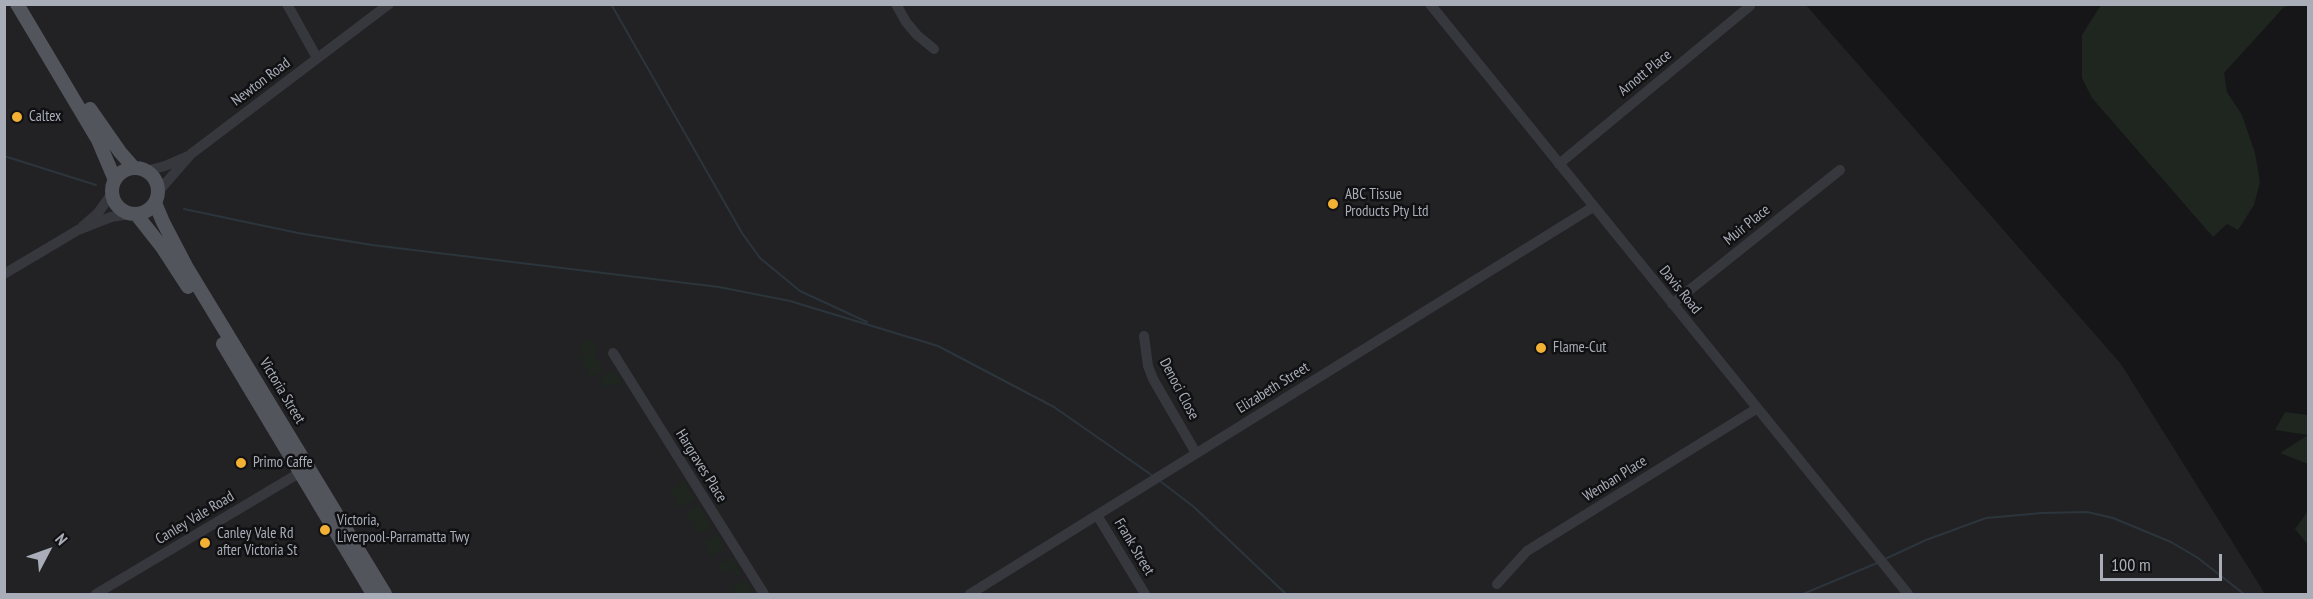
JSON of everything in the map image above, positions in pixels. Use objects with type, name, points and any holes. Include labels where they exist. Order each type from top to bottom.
[{"type":"main road","points":[[17,4],[98,140],[114,186],[117,204],[133,214],[144,213],[157,197],[155,180],[120,152],[93,113],[27,4]]},
{"type":"main road","points":[[114,186],[120,174],[140,170]]},
{"type":"main road","name":"Victoria Street","points":[[157,197],[163,222],[187,268],[373,594]]},
{"type":"main road","name":"Victoria Street","points":[[133,214],[148,227],[177,269],[385,594]]},
{"type":"street","points":[[287,4],[317,58]]},
{"type":"street","name":"Newton Road","points":[[157,197],[191,154],[389,4]]},
{"type":"street","points":[[896,4],[912,29],[934,49]]},
{"type":"street","name":"Davis Road","points":[[1430,4],[1908,594]]},
{"type":"street","name":"Arnott Place","points":[[1559,164],[1750,6]]},
{"type":"street","points":[[140,170],[165,166],[191,154]]},
{"type":"street","name":"Muir Place","points":[[1672,304],[1840,170]]},
{"type":"street","points":[[78,230],[98,213],[114,186]]},
{"type":"street","name":"Elizabeth Street","points":[[970,594],[1593,207]]},
{"type":"street","points":[[4,274],[78,230],[111,217],[133,214]]},
{"type":"street","name":"Denoci Close","points":[[1144,336],[1148,366],[1196,453]]},
{"type":"street","name":"Hargraves Place","points":[[613,353],[764,594]]},
{"type":"street","name":"Wenban Place","points":[[1497,584],[1527,551],[1756,409]]},
{"type":"street","name":"Canley Vale Road","points":[[96,594],[304,470]]},
{"type":"street","name":"Frank Street","points":[[1097,515],[1145,594]]},
{"type":"shaded area","points":[[4,5],[1806,5],[2121,364],[2265,594],[5,594]]},
{"type":"shaded area","points":[[2101,5],[2296,5],[2284,7],[2224,73],[2227,92],[2242,115],[2255,153],[2260,182],[2254,205],[2238,230],[2227,224],[2213,237],[2092,98],[2082,78],[2082,35]]},
{"type":"shaded area","points":[[586,339],[598,345],[595,355],[602,368],[591,378],[578,358],[584,355],[580,346]]},
{"type":"shaded area","points":[[610,371],[623,383],[604,387],[600,381]]},
{"type":"shaded area","points":[[2285,412],[2308,415],[2308,435],[2275,430]]},
{"type":"shaded area","points":[[2308,435],[2308,464],[2280,453]]},
{"type":"shaded area","points":[[684,481],[695,499],[682,508],[670,489]]},
{"type":"shaded area","points":[[699,505],[712,527],[701,535],[686,513]]},
{"type":"shaded area","points":[[2308,511],[2308,545],[2295,529]]},
{"type":"shaded area","points":[[717,534],[724,547],[712,557],[703,542]]},
{"type":"shaded area","points":[[731,557],[741,573],[737,576],[731,567],[722,573],[718,565]]},
{"type":"shaded area","points":[[745,580],[754,594],[736,594],[732,588]]},
{"type":"waterway","points":[[611,4],[742,233],[760,258],[800,291],[867,322]]},
{"type":"waterway","points":[[4,156],[96,185]]},
{"type":"waterway","points":[[184,209],[298,233],[372,245],[719,287],[790,301],[938,346],[1054,407],[1153,476]]},
{"type":"waterway","points":[[1160,481],[1194,507],[1286,594]]},
{"type":"waterway","points":[[1885,559],[1926,540],[1986,518],[2087,512],[2113,518],[2171,542],[2198,558],[2244,594]]},
{"type":"waterway","points":[[1803,594],[1877,563]]},
{"type":"place","name":"Caltex","points":[[17,117]]},
{"type":"place","name":"ABC Tissue Products Pty Ltd","points":[[1333,204]]},
{"type":"place","name":"Flame-Cut","points":[[1541,348]]},
{"type":"place","name":"Primo Caffe","points":[[241,463]]},
{"type":"place","name":"Victoria, Liverpool-Parramatta Twy","points":[[325,530]]},
{"type":"place","name":"Canley Vale Rd after Victoria St","points":[[205,543]]}]
